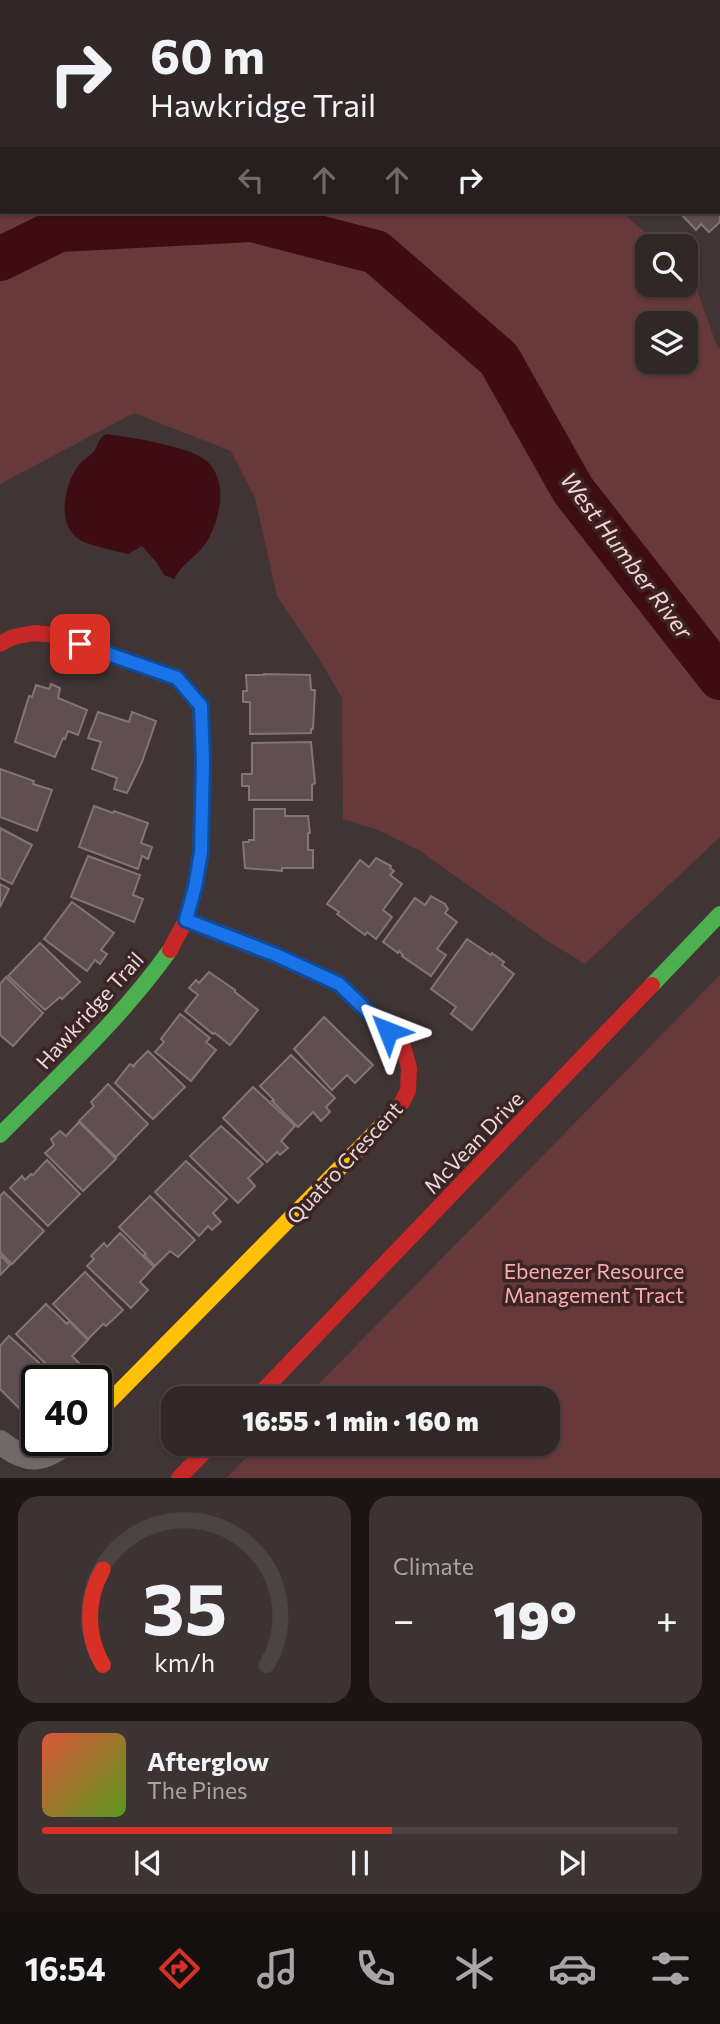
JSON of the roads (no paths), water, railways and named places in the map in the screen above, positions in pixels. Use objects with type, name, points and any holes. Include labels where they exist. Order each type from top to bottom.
[{"type":"street","name":"Hawkridge Trail","points":[[0,644],[13,637],[34,633],[56,635],[177,678],[201,706],[203,762],[201,852],[186,920],[172,947],[123,1010],[0,1135]]},
{"type":"street","name":"McVean Drive","points":[[268,1386],[720,914]]},
{"type":"street","name":"Quatro Crescent","points":[[112,1399],[397,1110],[408,1091],[409,1068],[403,1046],[339,984],[186,920]]},
{"type":"street","points":[[0,1442],[13,1452],[21,1454]]},
{"type":"street","points":[[28,1456],[46,1456]]},
{"type":"street","points":[[179,1478],[200,1456]]},
{"type":"waterway","name":"West Humber River","points":[[0,259],[59,230],[252,220],[376,252],[499,359],[573,490],[720,678]]},
{"type":"park label","name":"Ebenezer Resource Management Tract","points":[[594,1282]]}]
